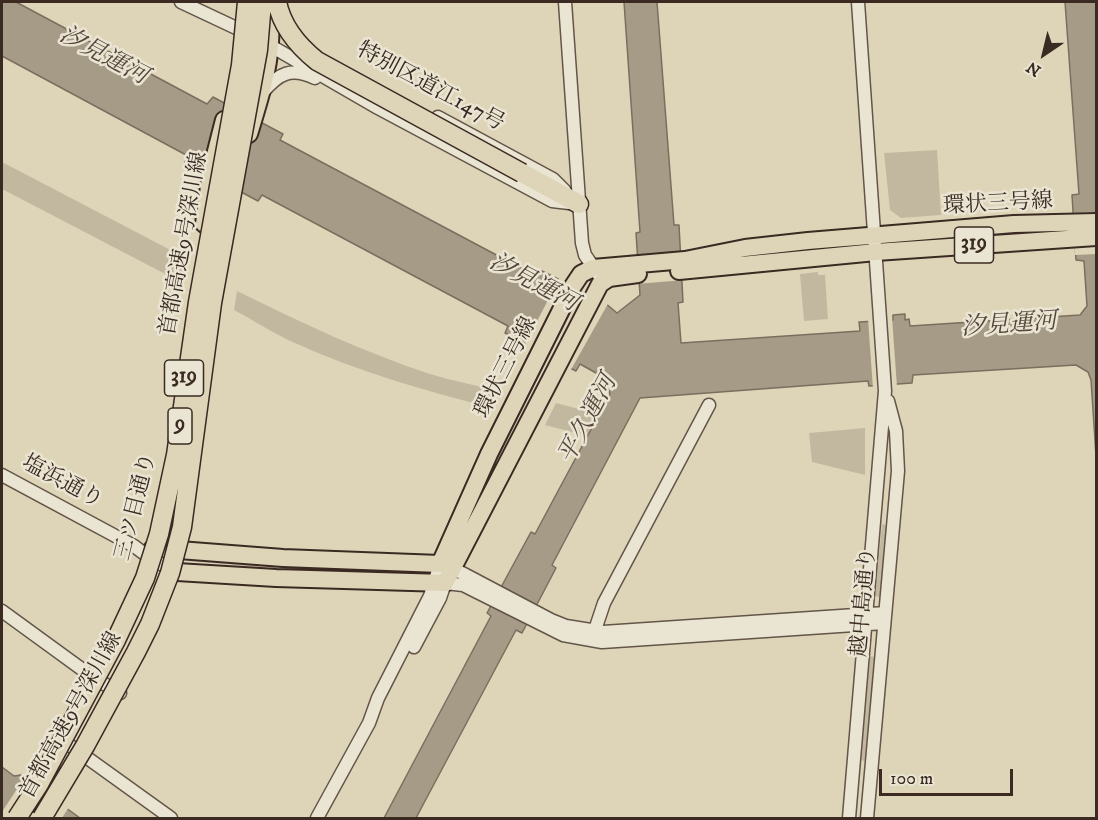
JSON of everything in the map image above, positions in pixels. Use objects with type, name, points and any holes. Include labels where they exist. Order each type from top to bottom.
[{"type":"highway","name":"首都高速9号深川線","points":[[17,819],[39,784],[112,649],[145,578],[159,534],[167,504],[198,302],[242,65],[249,2]]},
{"type":"highway","name":"首都高速9号深川線","points":[[42,819],[85,746],[136,651],[158,606],[173,563],[186,500],[222,243],[258,50],[262,2]]},
{"type":"highway","points":[[277,2],[292,36],[303,50],[317,61],[579,204]]},
{"type":"highway","points":[[29,819],[112,675],[158,568],[172,517],[182,465],[198,302]]},
{"type":"main road","name":"三ツ目通り","points":[[12,819],[61,739],[94,678],[139,588],[152,553],[174,454],[215,153],[248,34],[249,2]]},
{"type":"main road","name":"三ツ目通り","points":[[48,819],[156,625],[177,572],[197,442],[211,305],[228,203],[261,95],[270,41],[269,2]]},
{"type":"main road","name":"環状三号線","points":[[443,575],[489,454],[581,274],[597,282],[636,269],[876,243],[1071,231],[1096,222]]},
{"type":"main road","name":"環状三号線","points":[[1071,231],[1096,237]]},
{"type":"main road","name":"環状三号線","points":[[443,575],[508,464],[597,282]]},
{"type":"main road","points":[[498,435],[503,442],[510,445],[518,444]]},
{"type":"main road","points":[[489,454],[505,455],[508,464]]},
{"type":"main road","points":[[152,553],[182,551],[283,558],[443,575]]},
{"type":"main road","points":[[177,572],[443,575]]},
{"type":"street","name":"特別区道江147号","points":[[181,2],[248,34],[270,41],[378,108]]},
{"type":"street","points":[[565,2],[582,243],[597,282]]},
{"type":"street","name":"越中島通り","points":[[849,819],[885,391],[858,2]]},
{"type":"street","name":"特別区道江147号","points":[[270,41],[289,40],[317,51],[553,179],[579,204]]},
{"type":"street","name":"特別区道江147号","points":[[261,95],[278,77],[295,72],[304,73],[378,108],[552,201],[579,204]]},
{"type":"street","name":"越中島通り","points":[[867,819],[898,449],[896,431],[885,391]]},
{"type":"street","points":[[593,636],[604,603],[709,405]]},
{"type":"street","name":"塩浜通り","points":[[2,475],[134,546],[152,553],[177,572]]},
{"type":"street","points":[[317,819],[440,598],[443,575],[493,594],[536,617],[563,635],[593,636],[621,642],[885,618]]},
{"type":"street","points":[[2,611],[94,678],[120,693]]},
{"type":"street","points":[[61,739],[171,819]]},
{"type":"street","points":[[854,768],[871,770]]},
{"type":"shaded area","points":[[937,150],[941,215],[901,218],[890,210],[884,153]]},
{"type":"shaded area","points":[[2,162],[182,256],[187,260],[183,287],[170,280],[171,277],[2,189]]},
{"type":"shaded area","points":[[818,272],[818,275],[825,275],[828,319],[804,321],[800,274]]},
{"type":"shaded area","points":[[237,291],[380,356],[439,377],[501,391],[493,408],[417,388],[343,363],[287,339],[234,310]]},
{"type":"shaded area","points":[[556,403],[598,414],[587,436],[545,425]]},
{"type":"shaded area","points":[[865,428],[865,475],[812,462],[809,433]]},
{"type":"shaded area","points":[[882,525],[887,527],[880,597],[875,596]]},
{"type":"shaded area","points":[[189,558],[321,569],[321,572],[189,561]]},
{"type":"shaded area","points":[[870,656],[875,657],[866,759],[863,761],[861,758]]},
{"type":"water","name":"汐見運河","points":[[2,2],[16,2],[207,104],[213,97],[283,134],[280,140],[536,276],[540,270],[604,302],[617,313],[640,295],[636,233],[640,232],[624,2],[657,2],[674,225],[679,225],[683,302],[678,303],[681,343],[860,331],[859,322],[893,320],[893,315],[905,314],[905,320],[909,319],[910,326],[1080,315],[1087,306],[1084,261],[1076,260],[1072,195],[1079,194],[1065,2],[1096,2],[1096,456],[1091,380],[1088,372],[1076,365],[913,375],[912,383],[869,386],[868,381],[640,398],[552,565],[556,568],[522,633],[516,630],[416,818],[384,818],[491,616],[487,613],[531,532],[535,534],[610,394],[605,378],[580,364],[576,371],[570,368],[568,372],[509,341],[511,336],[505,333],[508,326],[262,195],[258,201],[185,162],[188,156],[2,56]]},
{"type":"water","points":[[2,767],[14,776],[21,775],[80,818],[2,818]]},
{"type":"pier","points":[[1096,212],[1096,254],[1075,255],[1071,213]]},
{"type":"pier","points":[[683,253],[685,280],[636,284],[634,256]]},
{"type":"pier","points":[[560,277],[609,302],[568,375],[522,350]]},
{"type":"pier","points":[[892,317],[897,387],[873,389],[868,319]]},
{"type":"pier","points":[[26,775],[69,807],[62,818],[2,818],[2,812]]},
{"type":"water label","name":"平久運河","points":[[589,420]]}]
